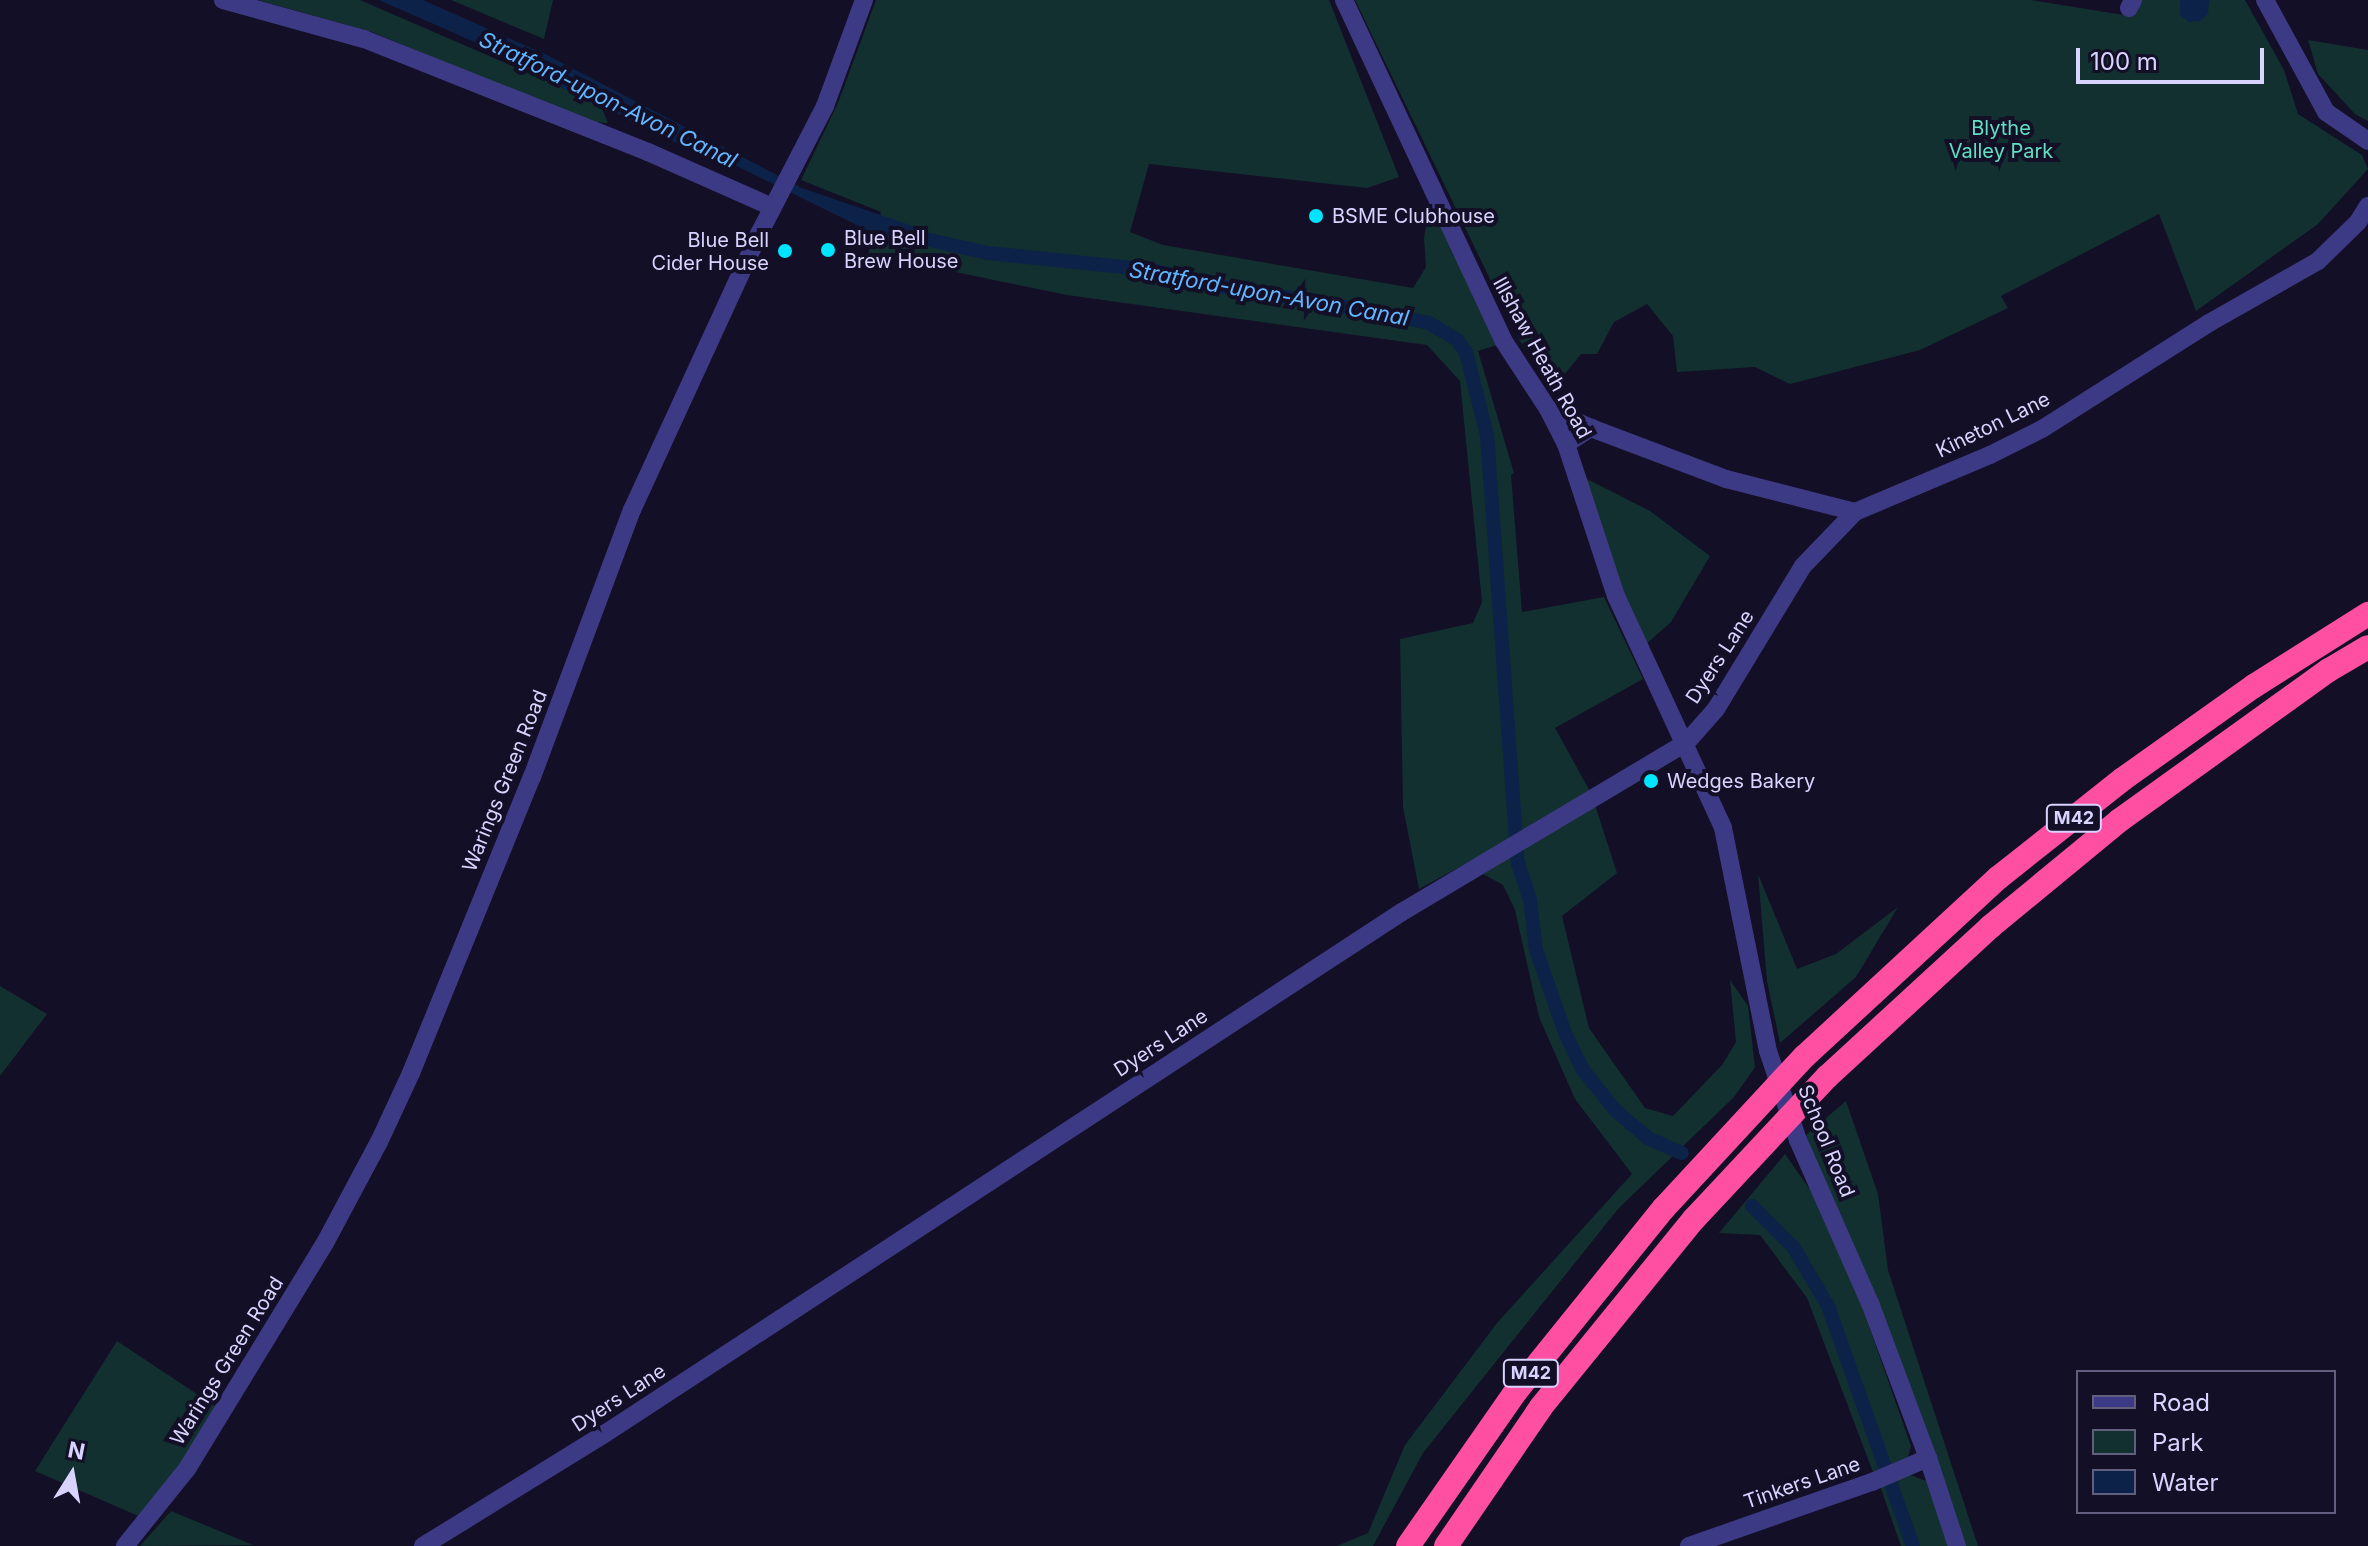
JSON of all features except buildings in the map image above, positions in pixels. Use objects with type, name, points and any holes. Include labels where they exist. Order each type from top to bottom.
[{"type":"highway","name":"M42","points":[[1408,1546],[1517,1390],[1664,1208],[1805,1056],[1998,878],[2035,848],[2254,686],[2368,614]]},
{"type":"highway","name":"M42","points":[[1446,1546],[1541,1407],[1694,1219],[1827,1077],[1990,927],[2120,820],[2329,670],[2368,647]]},
{"type":"street","points":[[223,0],[364,39],[648,152],[736,193],[776,201]]},
{"type":"street","name":"Warings Green Road","points":[[125,1546],[187,1469],[325,1243],[379,1142],[411,1073],[532,777],[632,510],[759,234],[825,106],[864,0]]},
{"type":"street","name":"Illshaw Heath Road","points":[[1344,0],[1503,340],[1548,409],[1566,444],[1616,596],[1686,743]]},
{"type":"street","points":[[2265,0],[2326,112],[2368,141]]},
{"type":"street","points":[[736,193],[751,210],[759,234]]},
{"type":"street","name":"Kineton Lane","points":[[1855,512],[1990,455],[2042,429],[2184,338],[2318,261],[2350,231],[2368,206]]},
{"type":"street","points":[[1548,409],[1726,479],[1855,512]]},
{"type":"street","points":[[1566,444],[1591,428]]},
{"type":"street","name":"Dyers Lane","points":[[423,1546],[606,1433],[1402,912],[1542,832],[1686,743],[1716,709],[1803,566],[1855,512]]},
{"type":"street","name":"School Road","points":[[1686,743],[1723,828],[1761,1023],[1798,1140],[1870,1303],[1957,1546]]},
{"type":"street","name":"Tinkers Lane","points":[[1689,1546],[1872,1482],[1928,1458]]},
{"type":"green space","points":[[258,0],[360,0],[600,104],[608,123],[589,122],[372,32]]},
{"type":"green space","points":[[451,0],[553,0],[544,39]]},
{"type":"green space","points":[[876,0],[1329,0],[1399,177],[1367,188],[1149,164],[1130,232],[1163,245],[1413,288],[1426,267],[1424,238],[1430,199],[1497,345],[1478,351],[1514,473],[1511,475],[1522,612],[1604,597],[1643,679],[1555,728],[1592,795],[1419,889],[1403,807],[1400,639],[1473,623],[1482,602],[1460,381],[1427,345],[1067,295],[868,254],[881,212],[801,180],[838,103]]},
{"type":"green space","name":"Blythe Valley Park","points":[[1355,0],[2031,0],[2130,16],[2139,0],[2245,0],[2284,70],[2298,114],[2362,155],[2368,169],[2318,224],[2196,311],[2159,214],[2001,296],[2008,308],[1920,350],[1790,384],[1755,367],[1677,372],[1673,336],[1647,304],[1614,322],[1597,354],[1581,354],[1552,390],[1520,341]]},
{"type":"green space","points":[[2308,40],[2368,50],[2368,121],[2355,114],[2318,74]]},
{"type":"green space","points":[[1585,478],[1650,511],[1710,556],[1671,622],[1645,645],[1624,594]]},
{"type":"green space","points":[[1595,805],[1617,873],[1562,916],[1589,1028],[1645,1108],[1673,1116],[1722,1065],[1736,1042],[1730,980],[1748,1006],[1755,1067],[1734,1097],[1618,1209],[1423,1453],[1373,1546],[1337,1546],[1368,1533],[1405,1445],[1497,1323],[1632,1174],[1575,1099],[1539,1017],[1515,910],[1503,885],[1483,874]]},
{"type":"green space","points":[[1758,874],[1797,969],[1836,954],[1898,907],[1856,977],[1780,1043],[1767,981]]},
{"type":"green space","points":[[0,986],[47,1014],[0,1076]]},
{"type":"green space","points":[[1846,1101],[1878,1194],[1888,1270],[1978,1546],[1964,1546],[1806,1135]]},
{"type":"green space","points":[[1785,1154],[1811,1191],[1844,1255],[1911,1446],[1908,1457],[1873,1472],[1807,1298],[1760,1235],[1719,1233]]},
{"type":"green space","points":[[117,1341],[218,1408],[143,1518],[35,1471]]},
{"type":"green space","points":[[1908,1474],[1926,1481],[1950,1546],[1901,1546],[1880,1486]]},
{"type":"green space","points":[[171,1511],[253,1545],[140,1546]]},
{"type":"water","points":[[379,0],[423,0],[547,55],[802,188],[927,231],[923,249],[875,234],[567,83]]},
{"type":"water","points":[[2180,0],[2209,0],[2208,14],[2200,21],[2189,22],[2180,15]]},
{"type":"waterway","name":"Stratford-upon-Avon Canal","points":[[550,74],[711,152]]},
{"type":"waterway","name":"Stratford-upon-Avon Canal","points":[[907,235],[988,253],[1152,270],[1208,284],[1382,313],[1429,323],[1457,340],[1466,352],[1487,435],[1518,863],[1530,899],[1536,950],[1565,1033],[1583,1070],[1616,1111],[1648,1138],[1682,1153]]},
{"type":"waterway","name":"Stratford-upon-Avon Canal","points":[[1752,1206],[1794,1248],[1828,1306],[1913,1546]]},
{"type":"place","name":"BSME Clubhouse","points":[[1316,216]]},
{"type":"place","name":"Blue Bell Brew House","points":[[828,250]]},
{"type":"place","name":"Blue Bell Cider House","points":[[785,251]]},
{"type":"place","name":"Wedges Bakery","points":[[1651,781]]}]
